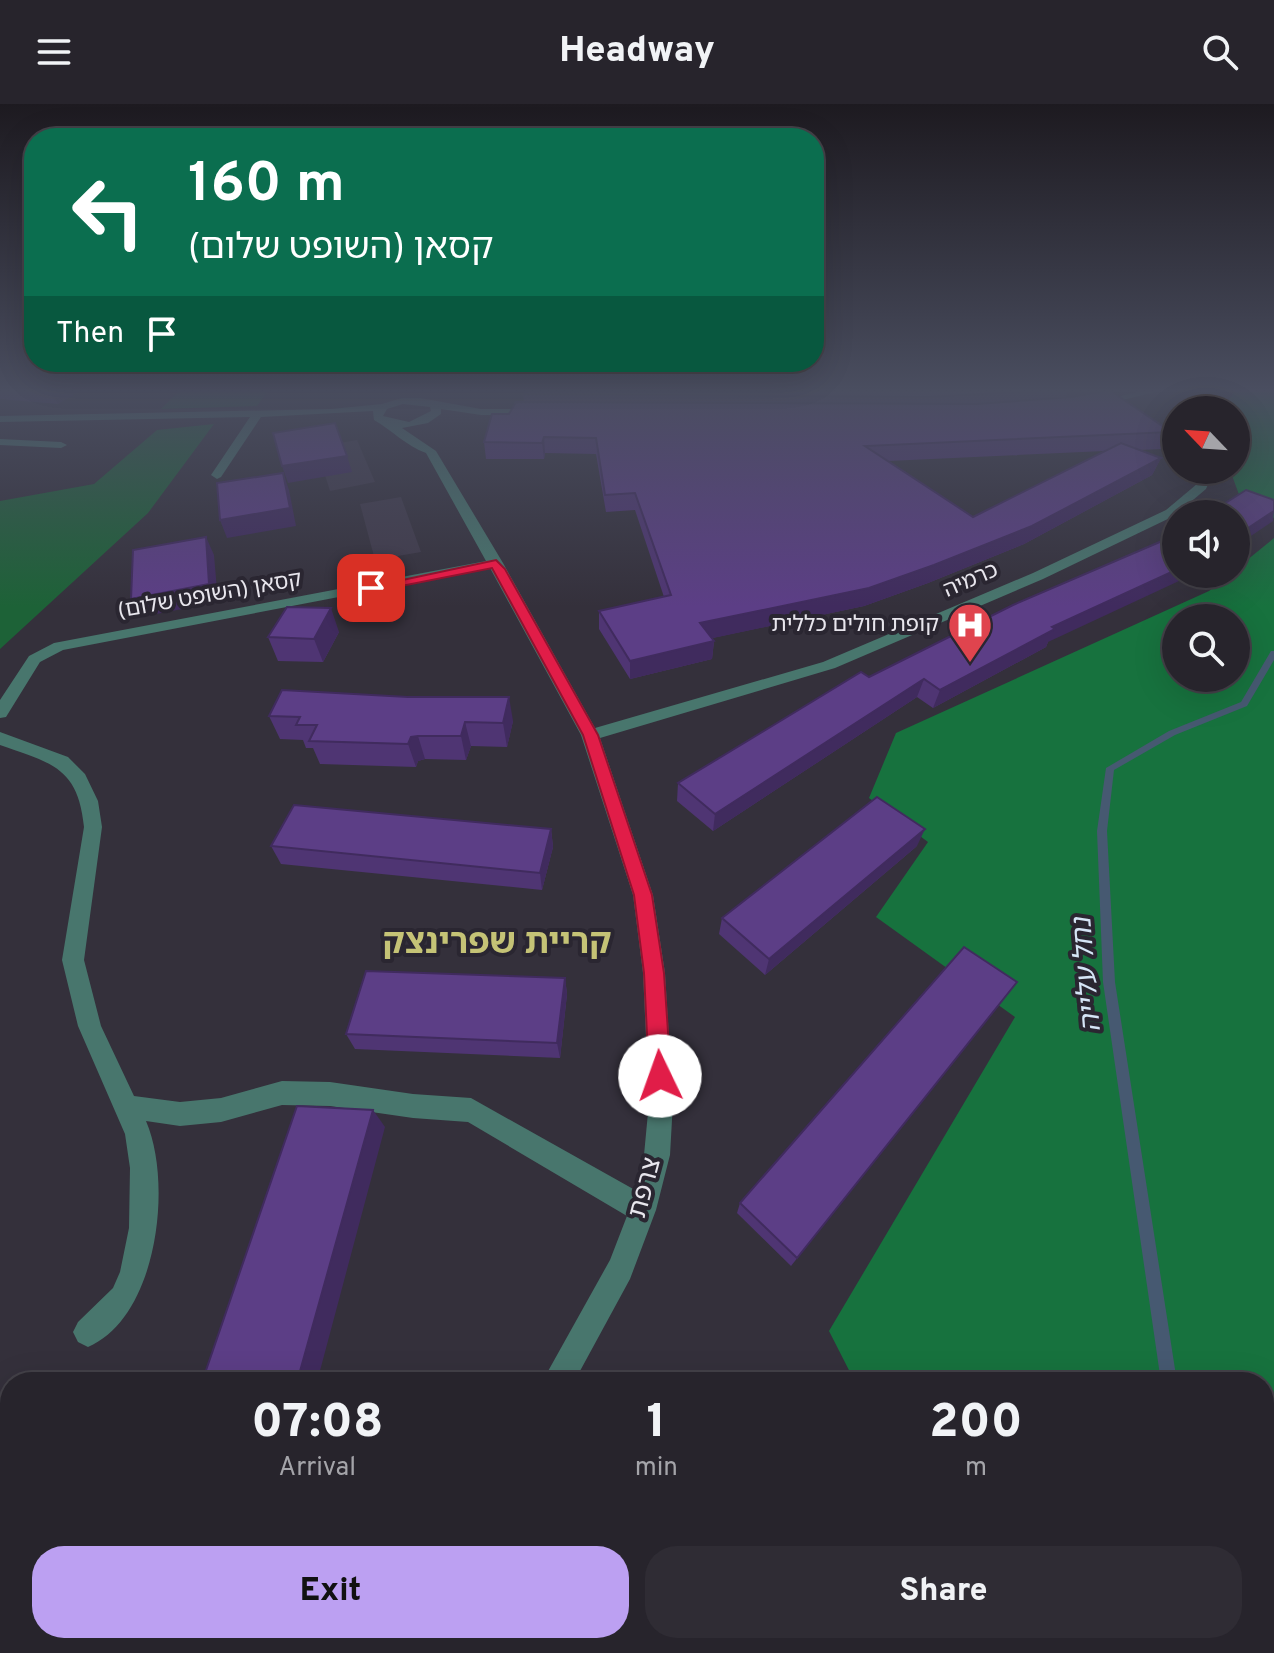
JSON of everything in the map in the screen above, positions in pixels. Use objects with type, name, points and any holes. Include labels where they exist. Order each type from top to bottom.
[{"type":"street","points":[[217,475],[225,463]]},
{"type":"street","name":"צרפת","points":[[450,463],[496,563],[590,735],[643,895],[654,973],[661,1102],[657,1155],[643,1210],[620,1269],[563,1372]]},
{"type":"street","name":"כרמיה","points":[[590,735],[829,665],[1010,588],[1170,513],[1203,484]]},
{"type":"street","name":"קסאן (השופט שלום)","points":[[0,713],[34,659],[49,650],[496,563]]},
{"type":"street","points":[[0,738],[59,759],[76,773],[89,796],[93,827],[73,960],[90,1026],[129,1107],[138,1133],[143,1168],[143,1228],[134,1273],[123,1298],[88,1332]]},
{"type":"street","points":[[129,1107],[180,1114],[221,1110],[282,1093],[330,1094],[413,1106],[471,1110],[643,1210]]},
{"type":"shaded area","points":[[321,463],[367,463],[375,482],[330,491]]},
{"type":"shaded area","points":[[401,497],[421,552],[375,560],[360,504]]},
{"type":"green space","points":[[118,463],[185,463],[148,513],[0,649],[0,501],[94,484]]},
{"type":"green space","points":[[1250,463],[1274,463],[1274,518],[1250,505],[1250,500],[1241,500],[1235,484],[1250,484]]},
{"type":"green space","points":[[1274,538],[1274,1372],[850,1372],[829,1331],[1015,1017],[876,917],[928,842],[869,798],[896,733],[1162,612],[1162,692],[1250,692],[1250,604],[1180,604],[1213,588],[1250,588],[1250,558]]},
{"type":"building","points":[[600,463],[891,463],[973,517],[1080,463],[1151,463],[1032,526],[934,565],[869,588],[700,623],[714,641],[630,661],[599,611],[671,595],[635,493],[605,495]]},
{"type":"building","points":[[283,473],[290,508],[220,520],[217,483]]},
{"type":"building","points":[[1246,490],[1274,500],[1274,511],[1250,527],[1250,500],[1230,500]]},
{"type":"building","points":[[206,537],[209,584],[131,599],[133,550]]},
{"type":"building","points":[[1162,541],[1162,576],[1052,627],[1055,629],[940,690],[924,679],[715,814],[678,783],[861,672],[869,677],[1013,605]]},
{"type":"building","points":[[287,607],[331,608],[314,639],[268,637]]},
{"type":"building","points":[[282,690],[408,697],[509,697],[503,723],[465,722],[461,736],[411,737],[408,744],[309,741],[317,725],[296,725],[300,717],[269,716]]},
{"type":"building","points":[[877,797],[925,829],[769,959],[722,918]]},
{"type":"building","points":[[294,805],[551,829],[540,873],[271,846]]},
{"type":"building","points":[[964,947],[1017,982],[797,1258],[740,1203]]},
{"type":"building","points":[[366,971],[565,978],[557,1043],[346,1034]]},
{"type":"building","points":[[297,1106],[373,1110],[300,1372],[205,1372]]},
{"type":"waterway","name":"נחל עלייה","points":[[1168,1372],[1109,982],[1102,831],[1110,768],[1172,733],[1244,704],[1274,653]]},
{"type":"place","name":"קופת חולים כללית","points":[[970,664]]},
{"type":"district","name":"קריית שפרינצק","points":[[497,944]]},
{"type":"route","points":[[371,588],[496,563],[590,735],[643,895],[654,973],[660,1076]]}]
